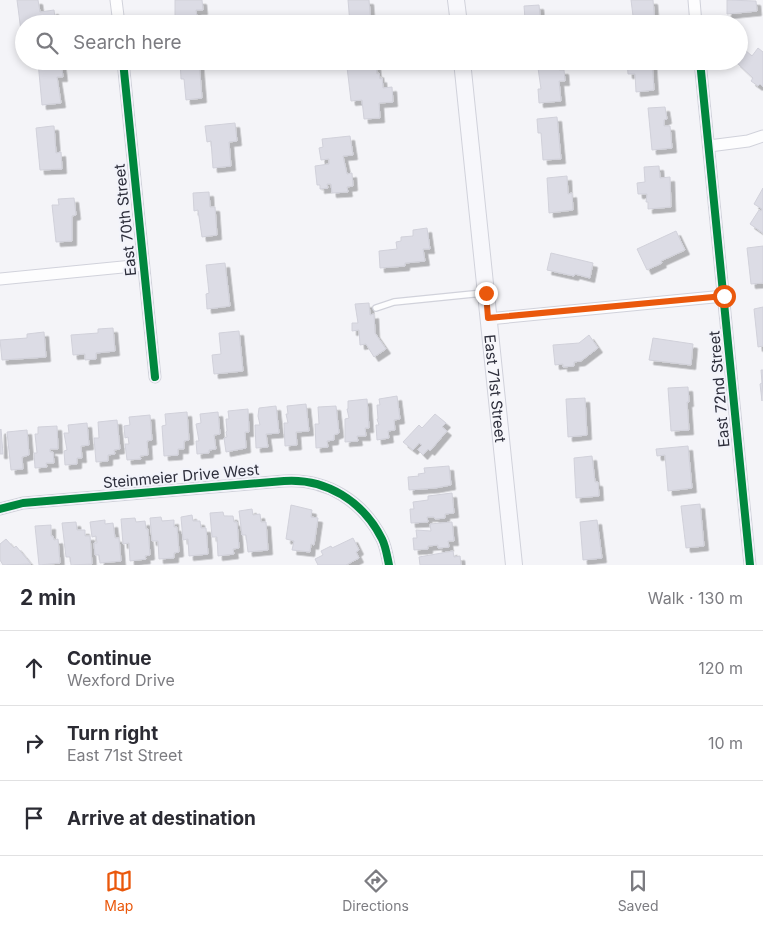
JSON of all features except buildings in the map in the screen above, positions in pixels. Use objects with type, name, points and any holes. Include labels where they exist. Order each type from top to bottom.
[{"type":"main road","points":[[456,0],[458,15]]},
{"type":"main road","name":"East 71st Street","points":[[463,70],[514,565]]},
{"type":"street","points":[[116,0],[118,15]]},
{"type":"street","points":[[694,0],[695,15]]},
{"type":"street","name":"East 70th Street","points":[[124,70],[155,377]]},
{"type":"street","name":"East 72nd Street","points":[[701,70],[750,565]]},
{"type":"street","points":[[709,146],[748,141],[763,136]]},
{"type":"street","points":[[0,279],[143,265]]},
{"type":"street","points":[[488,318],[724,296]]},
{"type":"street","name":"Steinmeier Drive West","points":[[0,509],[23,503],[290,480],[314,483],[332,489],[348,498],[368,516],[381,538],[389,565]]},
{"type":"lane","points":[[376,308],[394,302],[486,293]]},
{"type":"cycle path","points":[[124,70],[155,377]]},
{"type":"cycle path","points":[[701,70],[750,565]]},
{"type":"cycle path","points":[[0,509],[23,503],[284,481],[314,483],[342,495],[365,513],[382,539],[389,565]]},
{"type":"route","points":[[486,293],[488,318],[724,296]]}]
